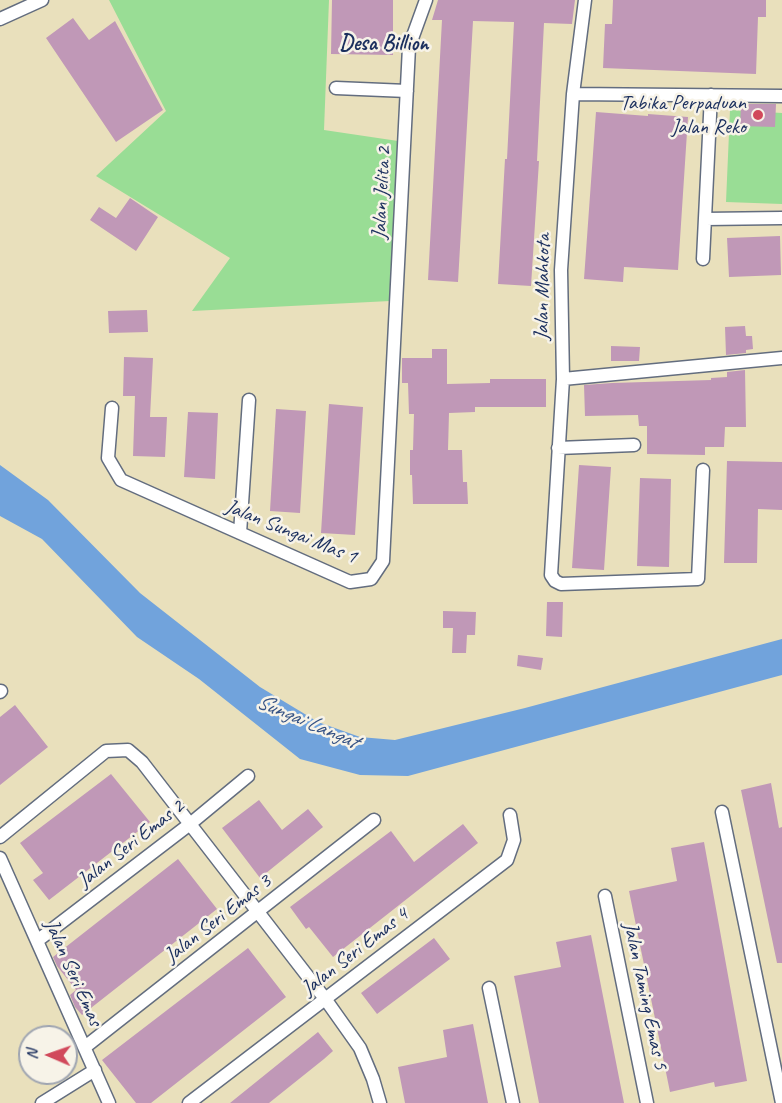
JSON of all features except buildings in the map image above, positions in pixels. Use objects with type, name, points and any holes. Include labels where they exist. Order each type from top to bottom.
[{"type":"street","points":[[0,19],[42,0]]},
{"type":"street","name":"Jalan Jelita 2","points":[[392,392],[409,47],[426,0]]},
{"type":"street","name":"Jalan Mahkota","points":[[585,0],[573,94],[561,270],[563,379],[551,575],[555,581],[561,584],[698,579],[703,470]]},
{"type":"street","points":[[336,88],[407,91]]},
{"type":"street","points":[[573,94],[782,96]]},
{"type":"street","points":[[703,259],[711,95]]},
{"type":"street","points":[[705,219],[782,218]]},
{"type":"street","points":[[563,379],[782,358]]},
{"type":"street","name":"Jalan Sungai Mas 1","points":[[112,408],[108,458],[121,480],[350,582],[371,579],[383,561],[392,392]]},
{"type":"street","points":[[240,533],[249,400]]},
{"type":"street","points":[[558,448],[634,445]]},
{"type":"street","points":[[0,837],[106,751],[128,750],[142,762],[326,1000],[360,1048],[380,1103]]},
{"type":"street","name":"Jalan Seri Emas 2","points":[[37,941],[190,824],[248,776]]},
{"type":"street","points":[[722,812],[782,1103]]},
{"type":"street","name":"Jalan Seri Emas 4","points":[[189,1103],[507,860],[514,840],[510,815]]},
{"type":"street","name":"Jalan Seri Emas 3","points":[[85,1047],[374,820]]},
{"type":"street","name":"Jalan Seri Emas","points":[[0,858],[110,1103]]},
{"type":"street","name":"Jalan Taming Emas 5","points":[[605,896],[647,1103]]},
{"type":"street","points":[[489,988],[513,1103]]},
{"type":"street","points":[[42,1103],[95,1070]]},
{"type":"green space","points":[[109,0],[329,0],[324,130],[398,141],[390,301],[192,311],[230,258],[96,176],[166,111]]},
{"type":"green space","points":[[730,110],[782,113],[782,204],[726,202]]},
{"type":"water","name":"Sungai Langat","points":[[0,465],[48,500],[140,593],[260,687],[318,722],[360,737],[395,740],[525,708],[782,639],[782,675],[408,776],[360,775],[300,759],[199,679],[137,637],[42,539],[0,516]]},
{"type":"place","name":"Tabika Perpaduan Jalan Reko","points":[[758,115]]},
{"type":"district","name":"Desa Billion","points":[[384,44]]}]
